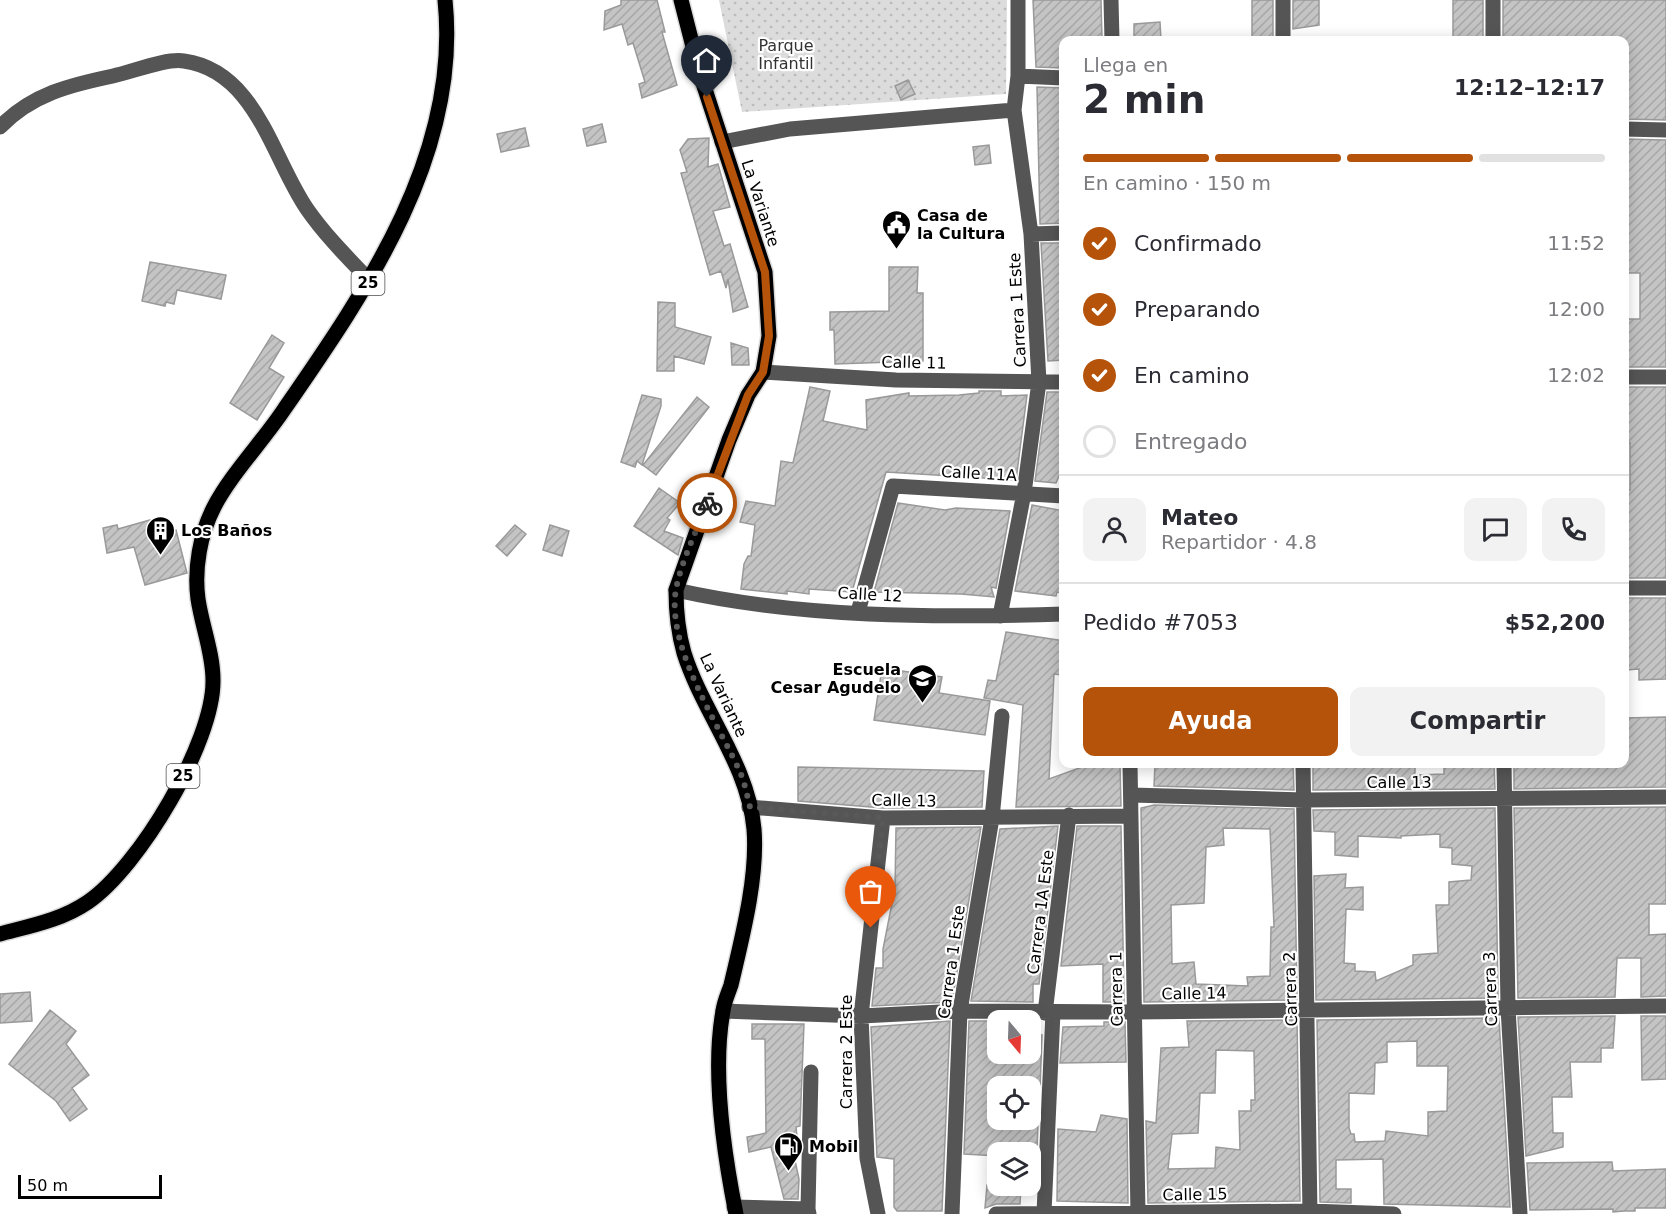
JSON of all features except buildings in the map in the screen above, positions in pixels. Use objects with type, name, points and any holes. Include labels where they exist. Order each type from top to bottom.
[{"type":"main road","name":"25","points":[[0,934],[66,915],[88,902],[106,887],[127,863],[175,792],[206,724],[213,698],[213,677],[198,597],[200,549],[204,531],[215,505],[285,409],[370,281],[416,187],[441,101],[447,66],[448,30],[445,0]]},
{"type":"main road","name":"La Variante","points":[[681,0],[722,142],[765,272],[769,336],[763,372],[748,395],[729,440],[676,590],[676,615],[684,652],[698,688],[742,775],[750,807],[755,850],[736,962],[723,1011],[720,1086],[735,1210]]},
{"type":"street","name":"Carrera 1 Este","points":[[1000,616],[1024,493],[1039,382],[1030,234],[1014,110],[1018,76],[1018,0]]},
{"type":"street","points":[[1111,0],[1112,36]]},
{"type":"street","points":[[1282,36],[1283,0]]},
{"type":"street","points":[[1493,0],[1493,36]]},
{"type":"street","points":[[0,127],[38,98],[70,85],[183,60],[209,68],[234,86],[252,106],[306,207],[327,236],[370,281]]},
{"type":"street","points":[[1018,76],[1059,78]]},
{"type":"street","points":[[722,142],[790,129],[1014,110]]},
{"type":"street","points":[[1629,129],[1666,130]]},
{"type":"street","points":[[1030,234],[1059,233]]},
{"type":"street","name":"Calle 11","points":[[763,372],[896,380],[1059,382]]},
{"type":"street","points":[[1629,377],[1666,377]]},
{"type":"street","name":"Calle 11A","points":[[858,612],[893,486],[1059,496]]},
{"type":"street","points":[[1629,588],[1666,588]]},
{"type":"street","name":"Calle 12","points":[[676,590],[734,603],[858,612],[1000,616],[1059,614]]},
{"type":"street","name":"Carrera 1 Este","points":[[952,1214],[960,1011],[992,818],[1002,716]]},
{"type":"street","name":"Carrera 1","points":[[1130,768],[1138,1213]]},
{"type":"street","name":"Carrera 2","points":[[1303,768],[1309,1009],[1310,1213]]},
{"type":"street","name":"Carrera 3","points":[[1504,768],[1508,1008],[1520,1214]]},
{"type":"street","name":"Calle 13","points":[[1132,795],[1304,800],[1666,797]]},
{"type":"street","name":"Calle 13","points":[[750,807],[883,818],[1130,816]]},
{"type":"street","name":"Carrera 1A Este","points":[[1044,1213],[1049,1012],[1069,815]]},
{"type":"street","name":"Carrera 2 Este","points":[[878,1214],[867,1158],[861,1016],[883,818]]},
{"type":"street","name":"Calle 14","points":[[723,1011],[861,1016],[960,1011],[1135,1012],[1666,1006]]},
{"type":"street","points":[[735,1210],[809,1211],[811,1072]]},
{"type":"street","name":"Calle 15","points":[[996,1214],[1394,1214]]},
{"type":"green space","name":"Parque Infantil","points":[[719,0],[1007,0],[1006,94],[742,112]]},
{"type":"way so far","points":[[707,503],[676,590],[676,615],[684,652],[698,688],[742,775],[750,807],[883,818],[871,928]]},
{"type":"place","name":"Casa de la Cultura","points":[[896,250]]},
{"type":"place","name":"Los Baños","points":[[160,556]]},
{"type":"place","name":"Escuela Cesar Agudelo","points":[[922,704]]},
{"type":"place","name":"Mobil","points":[[788,1172]]},
{"type":"route","points":[[707,97],[765,272],[769,336],[763,372],[748,395],[707,503]]}]
